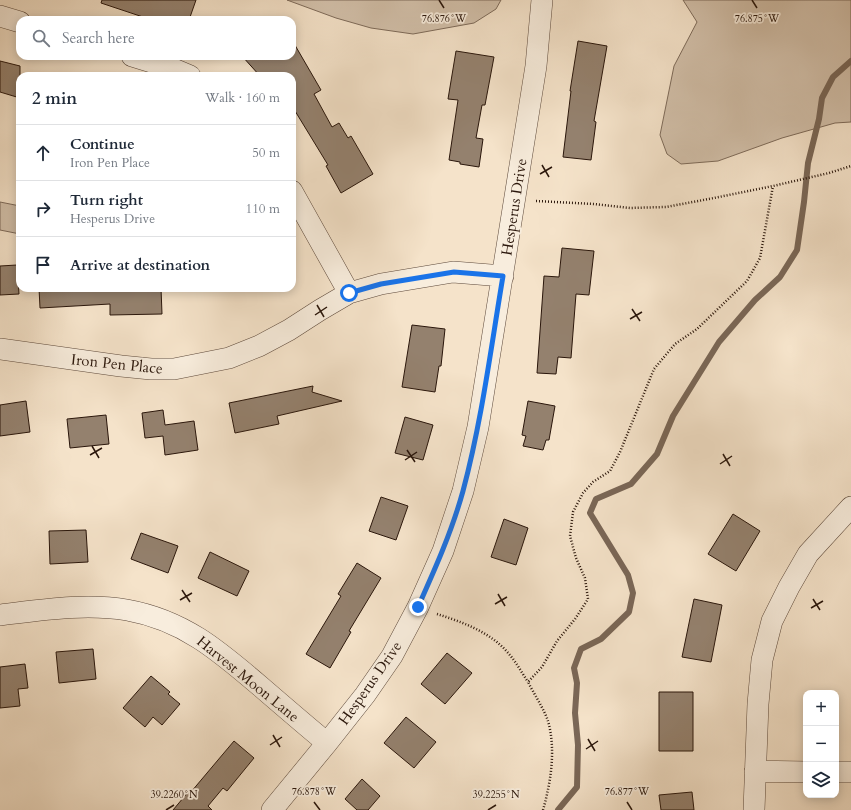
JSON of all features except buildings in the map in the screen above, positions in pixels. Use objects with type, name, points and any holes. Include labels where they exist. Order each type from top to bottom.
[{"type":"street","name":"Hesperus Drive","points":[[272,810],[327,743],[392,656],[418,607],[443,552],[463,492],[478,427],[503,276],[536,66],[542,0]]},
{"type":"street","points":[[0,16],[16,21]]},
{"type":"street","points":[[145,60],[180,72]]},
{"type":"street","points":[[296,197],[349,293]]},
{"type":"street","name":"Iron Pen Place","points":[[0,349],[121,366],[151,369],[174,369],[229,358],[259,346],[289,330],[349,293],[381,284],[454,272],[503,276]]},
{"type":"street","points":[[754,810],[758,704],[762,660],[772,621],[788,587],[808,554],[851,507]]},
{"type":"street","name":"Harvest Moon Lane","points":[[0,615],[66,607],[127,610],[158,618],[187,630],[219,651],[327,743]]},
{"type":"street","points":[[755,771],[803,772]]},
{"type":"street","points":[[839,772],[851,772]]},
{"type":"path","points":[[515,199],[630,208],[666,207],[773,186],[829,173],[851,166]]},
{"type":"path","points":[[528,682],[542,668],[557,641],[575,619],[588,599],[585,578],[576,558],[570,536],[573,512],[583,493],[593,482],[610,471],[620,452],[654,369],[675,344],[697,329],[748,280],[760,258],[773,186]]},
{"type":"path","points":[[418,607],[459,621],[488,636],[509,653],[528,682],[547,720],[552,746],[549,790],[543,810]]},
{"type":"shaded area","points":[[287,0],[501,0],[496,9],[474,23],[413,34],[371,28],[336,18]]},
{"type":"shaded area","points":[[683,0],[851,0],[851,122],[835,123],[782,138],[718,161],[681,164],[667,154],[660,135],[674,66],[697,22]]},
{"type":"shaded area","points":[[0,202],[16,205],[16,233],[0,230]]},
{"type":"waterway","points":[[558,810],[577,787],[578,745],[575,713],[577,683],[574,668],[581,649],[601,639],[629,612],[633,593],[628,575],[590,513],[596,499],[631,484],[657,454],[673,416],[719,342],[755,300],[780,277],[797,250],[808,163],[819,119],[822,98],[833,77],[851,61]]},
{"type":"route","points":[[349,293],[381,284],[454,272],[503,276],[478,427],[463,492],[443,552],[418,607]]}]
